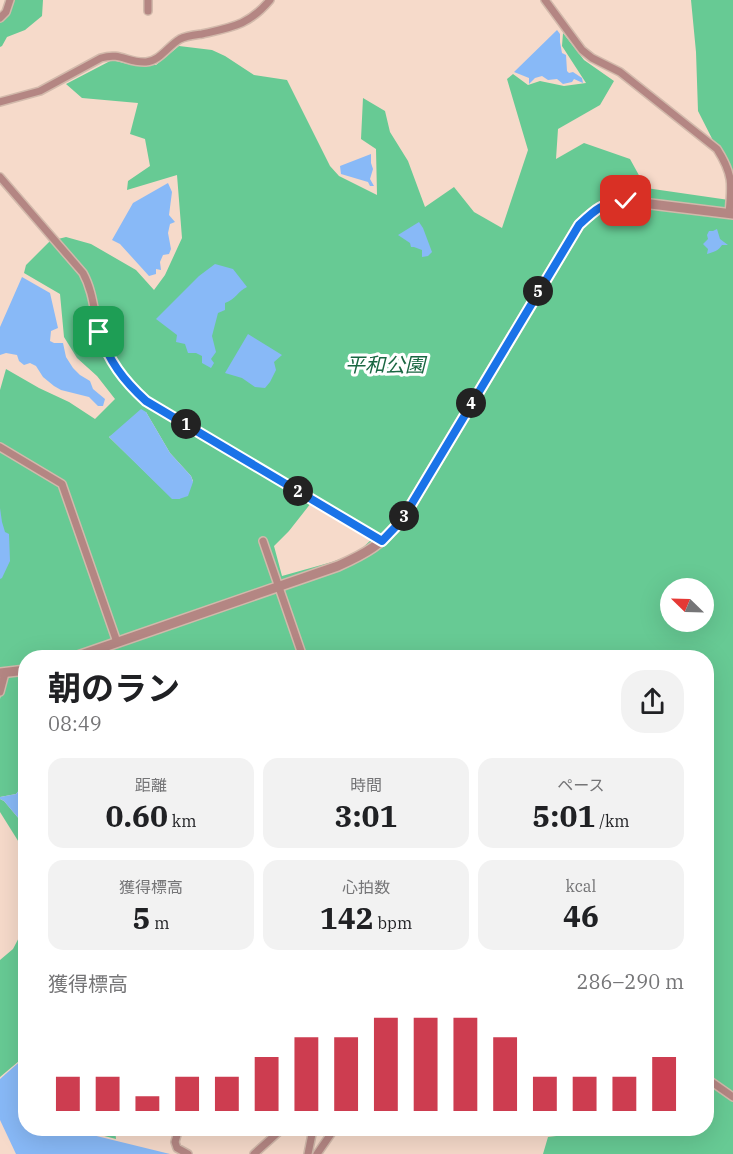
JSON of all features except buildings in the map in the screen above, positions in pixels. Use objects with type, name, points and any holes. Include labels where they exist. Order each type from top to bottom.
[{"type":"street","points":[[0,18],[6,12],[10,0]]},
{"type":"street","points":[[148,0],[148,11]]},
{"type":"street","points":[[0,102],[40,91],[101,58],[111,55],[134,61],[153,61],[181,39],[245,23],[260,12],[270,0]]},
{"type":"street","points":[[95,650],[338,566],[372,549],[382,541],[402,520],[579,225],[594,210],[609,203],[626,201],[731,213],[732,183],[727,164],[717,149],[620,72],[592,58],[582,50],[546,0]]},
{"type":"street","points":[[0,177],[84,273],[105,348],[113,364],[131,387],[146,401],[382,541]]},
{"type":"street","points":[[0,447],[62,484],[117,642]]},
{"type":"street","points":[[263,541],[301,650]]},
{"type":"street","points":[[0,692],[2,673],[18,671]]},
{"type":"street","points":[[714,1084],[733,1097]]},
{"type":"street","points":[[177,1136],[175,1142],[177,1148],[188,1154]]},
{"type":"street","points":[[254,1154],[273,1136]]},
{"type":"street","points":[[308,1154],[312,1136]]},
{"type":"street","points":[[317,1154],[329,1136]]},
{"type":"green space","points":[[14,0],[43,0],[42,16],[25,30],[7,37],[0,47],[0,22],[9,12]]},
{"type":"green space","name":"平和公園","points":[[691,0],[733,0],[733,1154],[543,1154],[548,1137],[556,1136],[714,1136],[714,650],[18,650],[18,792],[0,797],[0,699],[4,683],[0,682],[0,390],[6,369],[69,402],[95,419],[115,399],[97,376],[77,358],[64,337],[60,294],[24,273],[26,265],[50,241],[66,237],[91,244],[136,270],[154,290],[165,275],[182,238],[177,175],[127,190],[128,181],[150,166],[145,139],[130,134],[138,103],[82,98],[66,84],[112,60],[132,65],[156,65],[179,46],[212,50],[254,75],[287,80],[330,166],[339,176],[377,195],[376,149],[361,139],[363,98],[385,111],[390,132],[408,161],[425,207],[454,187],[474,212],[502,228],[528,150],[507,79],[513,74],[528,85],[540,81],[564,86],[586,83],[562,46],[563,33],[584,60],[614,81],[600,105],[558,129],[556,159],[584,143],[630,159],[646,188],[729,200],[730,174],[698,111]],"holes":[[[146,412],[170,453],[193,481],[179,499],[172,498],[109,437]],[[311,503],[373,538],[358,552],[282,576],[274,546]]]},
{"type":"green space","points":[[0,799],[18,818],[18,841],[0,812]]},
{"type":"green space","points":[[18,939],[18,1062],[0,1077],[0,960],[13,949]]},
{"type":"water","points":[[557,30],[560,34],[562,53],[566,55],[567,71],[582,78],[583,83],[574,79],[572,82],[563,84],[557,79],[548,80],[542,76],[535,78],[529,84],[529,78],[514,72]]},
{"type":"water","points":[[371,154],[373,169],[370,179],[374,186],[341,174],[340,166]]},
{"type":"water","points":[[168,183],[172,192],[169,215],[175,222],[170,224],[168,233],[171,249],[169,254],[163,255],[160,262],[161,270],[156,269],[156,274],[149,276],[120,244],[112,240],[133,203]]},
{"type":"water","points":[[419,222],[432,252],[428,256],[422,257],[422,250],[411,247],[410,243],[398,235]]},
{"type":"water","points":[[717,229],[720,239],[728,245],[722,245],[716,251],[707,254],[708,249],[703,244],[708,239],[709,231]]},
{"type":"water","points":[[215,264],[233,269],[247,287],[225,303],[225,310],[218,313],[212,336],[216,352],[211,359],[214,363],[211,368],[202,363],[202,356],[188,353],[185,344],[176,342],[177,335],[156,319],[199,276]]},
{"type":"water","points":[[22,277],[50,293],[58,328],[51,331],[50,341],[63,343],[66,357],[73,368],[90,381],[93,389],[105,399],[103,406],[98,406],[89,397],[54,386],[43,377],[36,366],[30,363],[24,365],[19,361],[17,355],[6,353],[0,355],[0,327]]},
{"type":"water","points":[[248,334],[282,355],[274,362],[276,370],[265,388],[255,387],[242,378],[225,373]]},
{"type":"water","points":[[141,409],[146,412],[170,453],[191,476],[193,482],[188,496],[172,499],[109,437]]},
{"type":"water","points":[[0,508],[5,532],[9,534],[10,561],[0,579]]},
{"type":"water","points":[[18,792],[18,818],[0,799],[0,797]]},
{"type":"water","points":[[18,1063],[18,1136],[96,1136],[170,1154],[16,1154],[0,1120],[0,1079]]},
{"type":"route","points":[[99,332],[113,364],[131,387],[146,401],[382,541],[402,520],[579,225],[594,210],[609,203],[626,201]]}]
